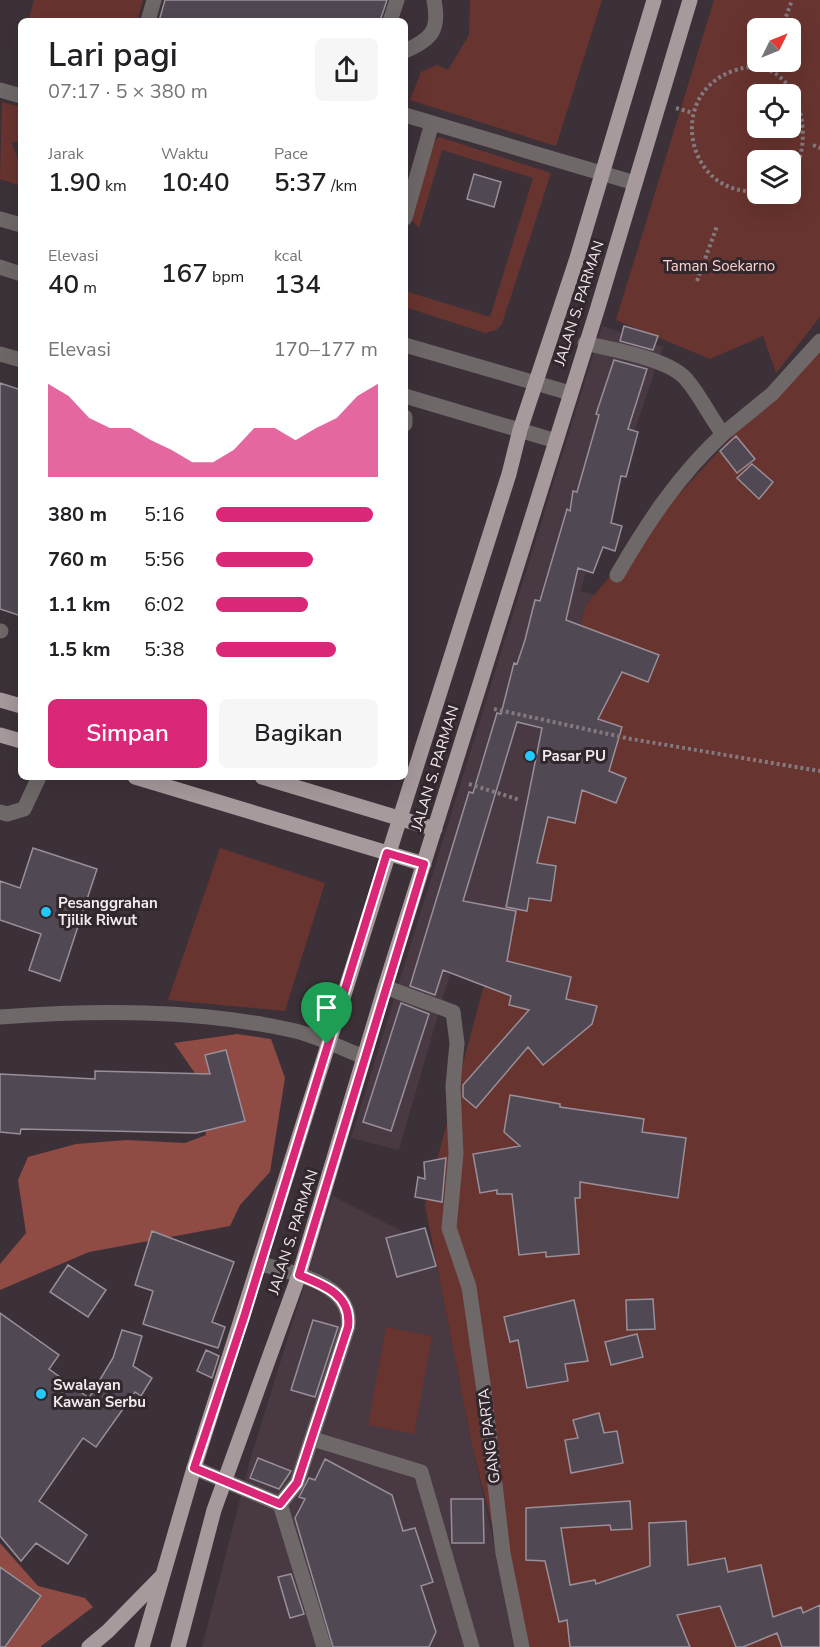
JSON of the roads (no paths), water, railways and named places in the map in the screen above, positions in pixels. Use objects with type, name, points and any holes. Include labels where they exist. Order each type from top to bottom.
[{"type":"main road","name":"JALAN S. PARMAN","points":[[142,1647],[194,1468],[261,1264],[327,1044],[509,474],[520,430],[537,384],[654,0]]},
{"type":"main road","name":"JALAN S. PARMAN","points":[[178,1647],[224,1480],[299,1275],[385,987],[556,441],[690,0]]},
{"type":"main road","points":[[0,700],[18,705]]},
{"type":"main road","points":[[0,735],[18,740]]},
{"type":"main road","points":[[145,780],[424,864]]},
{"type":"main road","points":[[280,780],[435,829]]},
{"type":"main road","points":[[89,1647],[108,1632],[164,1574]]},
{"type":"street","points":[[149,18],[154,0]]},
{"type":"street","points":[[391,18],[397,0]]},
{"type":"street","points":[[408,50],[427,41],[437,19],[434,0]]},
{"type":"street","points":[[0,90],[18,95]]},
{"type":"street","points":[[408,116],[603,171],[635,183]]},
{"type":"street","points":[[408,207],[432,123]]},
{"type":"street","points":[[0,219],[18,224]]},
{"type":"street","points":[[0,267],[18,273]]},
{"type":"street","points":[[617,575],[671,489],[693,462],[772,394],[820,341]]},
{"type":"street","points":[[585,343],[651,360],[686,378],[723,434]]},
{"type":"street","points":[[408,346],[570,393]]},
{"type":"street","points":[[0,354],[18,359]]},
{"type":"street","points":[[408,397],[556,441]]},
{"type":"street","points":[[0,812],[7,814],[24,809],[38,780]]},
{"type":"street","name":"GANG PARTA","points":[[385,987],[453,1012],[457,1043],[453,1108],[456,1154],[449,1228],[469,1287],[503,1553],[522,1647]]},
{"type":"street","points":[[0,1017],[82,1011],[243,1022],[293,1030],[364,1057]]},
{"type":"street","points":[[261,1264],[299,1275],[328,1287],[342,1299],[350,1315],[313,1439],[297,1483],[280,1504]]},
{"type":"street","points":[[313,1439],[421,1472],[472,1647]]},
{"type":"street","points":[[194,1468],[280,1504],[324,1647]]},
{"type":"place","name":"Pasar PU","points":[[530,756]]},
{"type":"place","name":"Pesanggrahan Tjilik Riwut","points":[[46,912]]},
{"type":"place","name":"Swalayan Kawan Serbu","points":[[41,1394]]},
{"type":"park label","name":"Taman Soekarno","points":[[719,266]]}]
